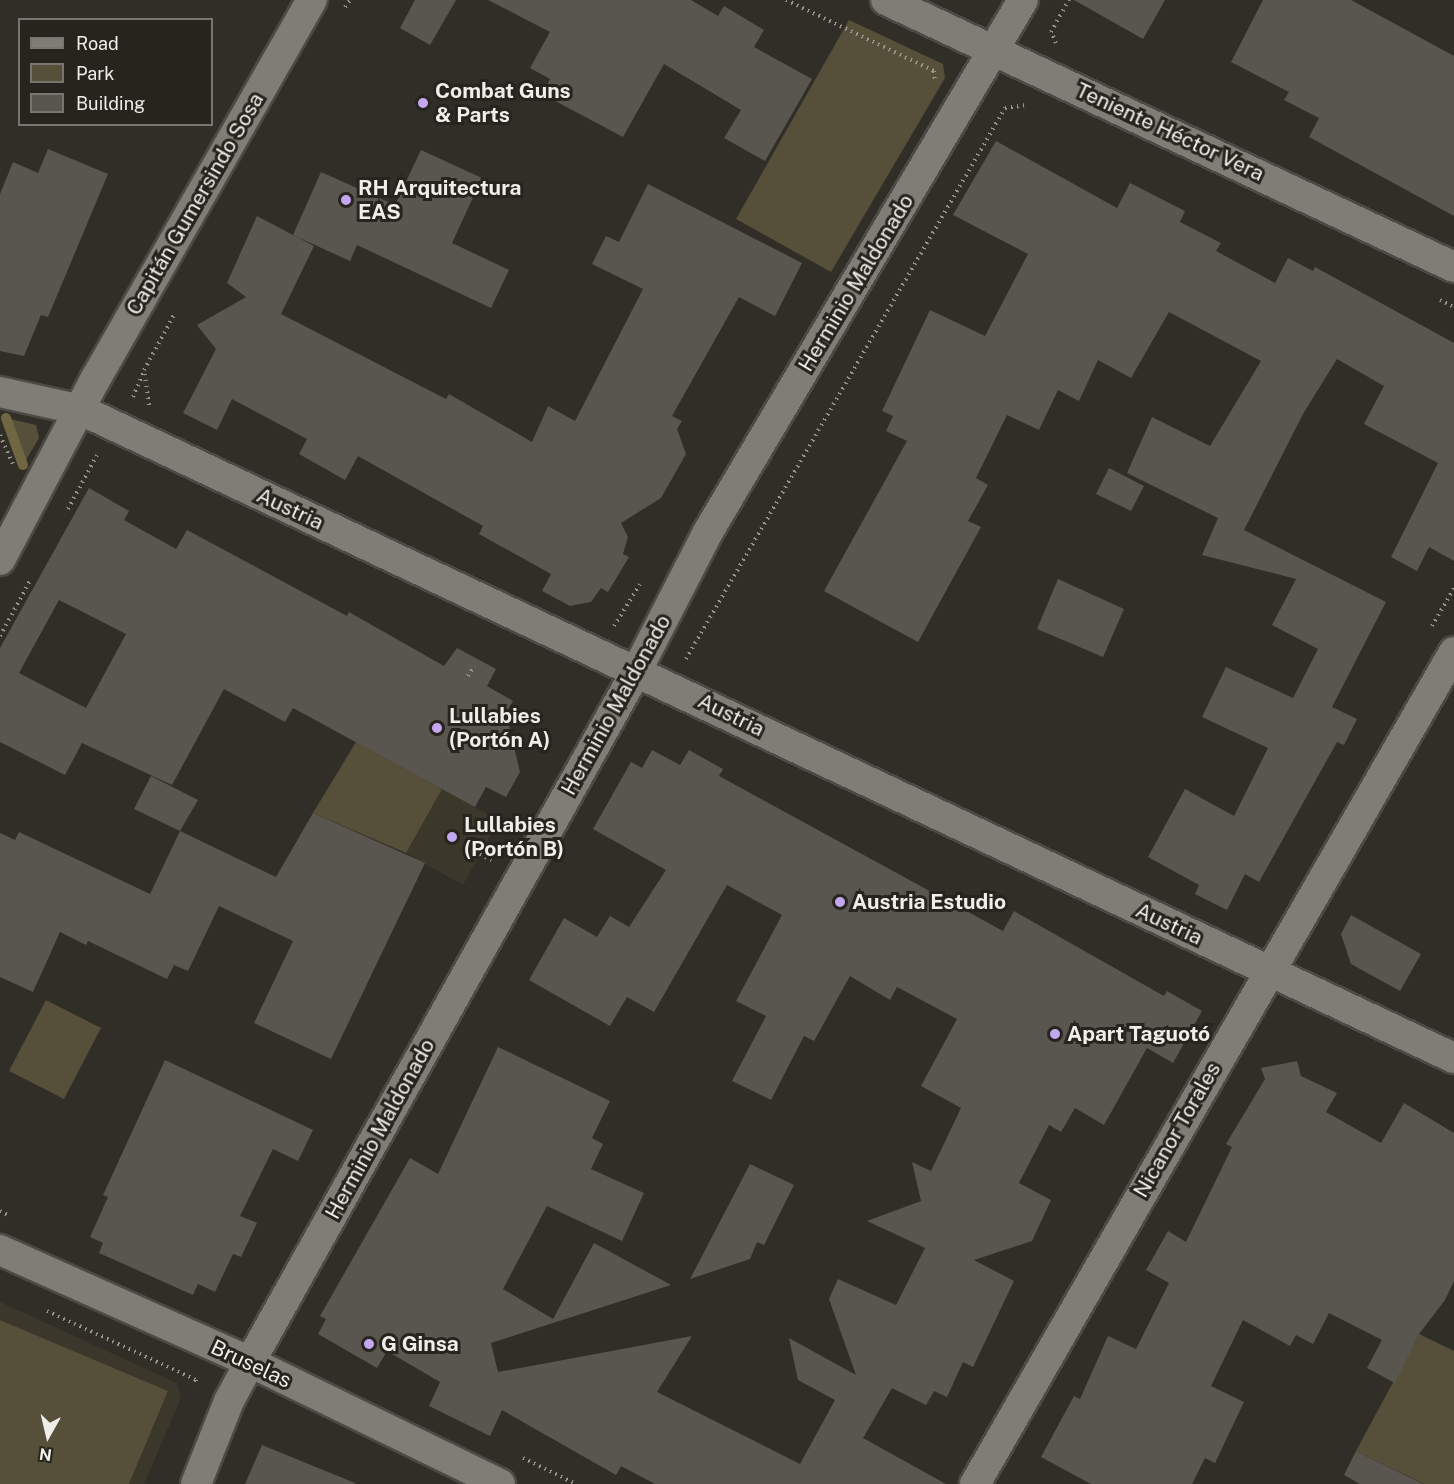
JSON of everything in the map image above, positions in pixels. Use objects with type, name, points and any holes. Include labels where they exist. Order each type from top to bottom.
[{"type":"street","name":"Capitán Gumersindo Sosa","points":[[0,560],[81,410],[312,0]]},
{"type":"street","name":"Teniente Héctor Vera","points":[[886,0],[1454,267]]},
{"type":"street","name":"Herminio Maldonado","points":[[196,1484],[229,1401],[636,672],[708,532],[1023,0]]},
{"type":"street","name":"Austria","points":[[0,392],[81,410],[1454,1058]]},
{"type":"street","name":"Nicanor Torales","points":[[975,1484],[1454,652]]},
{"type":"street","name":"Bruselas","points":[[0,1250],[250,1362],[500,1484]]},
{"type":"path","points":[[339,18],[350,0]]},
{"type":"path","points":[[786,0],[934,71]]},
{"type":"path","points":[[929,91],[935,81],[934,71],[939,63]]},
{"type":"path","points":[[688,663],[686,658],[691,648],[1005,108],[1023,104],[1033,109]]},
{"type":"path","points":[[1432,297],[1454,307]]},
{"type":"path","points":[[160,412],[132,396],[179,307]]},
{"type":"path","points":[[144,370],[149,407]]},
{"type":"path","points":[[0,435],[14,468]]},
{"type":"path","points":[[66,513],[98,455],[106,452]]},
{"type":"path","points":[[0,636],[33,574]]},
{"type":"path","points":[[605,630],[617,624],[646,574]]},
{"type":"path","points":[[1431,628],[1454,588]]},
{"type":"path","points":[[468,676],[474,666]]},
{"type":"path","points":[[486,871],[498,850]]},
{"type":"path","points":[[480,854],[492,861]]},
{"type":"path","points":[[0,1211],[22,1221]]},
{"type":"path","points":[[44,1310],[196,1380],[199,1392]]},
{"type":"path","points":[[512,1453],[576,1484]]},
{"type":"shaded area","name":"Lullabies (Portón B)","points":[[442,789],[499,820],[463,885],[406,853]]},
{"type":"shaded area","points":[[0,1302],[177,1383],[181,1398],[144,1484],[129,1484],[168,1391],[0,1320]]},
{"type":"green space","points":[[849,20],[943,64],[945,78],[831,272],[736,219]]},
{"type":"green space","points":[[6,418],[36,425],[39,438],[23,465]]},
{"type":"green space","points":[[356,742],[442,789],[406,853],[313,813]]},
{"type":"green space","points":[[46,1000],[101,1028],[64,1099],[9,1071]]},
{"type":"green space","points":[[0,1320],[168,1391],[129,1484],[0,1484]]},
{"type":"green space","points":[[1419,1334],[1454,1351],[1454,1484],[1424,1484],[1356,1451]]},
{"type":"building","points":[[415,0],[456,0],[430,45],[400,28]]},
{"type":"building","points":[[488,0],[691,0],[718,16],[724,6],[764,30],[754,47],[812,79],[765,161],[724,138],[741,110],[664,64],[623,137],[542,94],[550,79],[530,68],[550,32]]},
{"type":"building","points":[[1074,0],[1165,0],[1143,39]]},
{"type":"building","points":[[1263,0],[1351,0],[1454,56],[1454,216],[1309,137],[1319,118],[1284,100],[1289,92],[1231,62]]},
{"type":"building","points":[[996,141],[1117,208],[1130,183],[1185,211],[1180,222],[1221,243],[1216,251],[1275,283],[1288,258],[1313,271],[1315,267],[1454,343],[1454,561],[1429,547],[1417,571],[1391,557],[1438,463],[1364,424],[1384,386],[1337,359],[1303,414],[1244,530],[1386,602],[1332,707],[1357,719],[1344,745],[1337,742],[1259,882],[1245,874],[1227,910],[1195,894],[1199,885],[1148,857],[1185,789],[1234,816],[1268,748],[1202,717],[1226,667],[1293,698],[1318,649],[1272,625],[1296,579],[1202,555],[1218,518],[1127,473],[1152,417],[1210,446],[1261,361],[1169,312],[1131,378],[1098,360],[1079,401],[1058,390],[1039,430],[1007,415],[976,478],[988,485],[968,521],[981,527],[918,642],[824,591],[907,441],[886,431],[893,416],[882,411],[930,310],[985,336],[1028,254],[953,215]]},
{"type":"building","points":[[48,149],[108,174],[48,317],[41,315],[24,356],[0,351],[0,194],[13,162],[38,173]]},
{"type":"building","points":[[421,150],[482,178],[452,243],[509,270],[491,308],[357,245],[350,261],[293,235],[321,172],[395,205]]},
{"type":"building","points":[[648,184],[802,263],[775,316],[739,297],[672,416],[682,421],[677,429],[686,454],[661,498],[621,523],[628,537],[623,554],[629,557],[608,592],[601,588],[591,602],[570,606],[542,591],[551,574],[479,534],[483,526],[358,456],[345,480],[299,454],[307,439],[232,399],[217,430],[183,413],[216,349],[197,325],[246,297],[227,283],[257,216],[314,246],[281,314],[446,399],[449,394],[532,442],[548,406],[575,421],[643,289],[592,264],[606,236],[619,242]]},
{"type":"building","points":[[1109,468],[1144,486],[1131,511],[1096,494]]},
{"type":"building","points":[[89,488],[129,511],[124,520],[176,549],[187,530],[347,616],[349,612],[444,666],[457,648],[496,669],[487,686],[513,701],[506,713],[520,772],[506,797],[486,787],[475,807],[293,708],[285,722],[224,689],[172,785],[82,743],[65,775],[0,742],[0,648]],"holes":[[[59,600],[126,634],[86,708],[19,673]]]},
{"type":"building","points":[[1058,579],[1124,609],[1103,657],[1037,629]]},
{"type":"building","points":[[652,750],[680,765],[689,750],[723,769],[719,776],[1003,931],[1014,911],[1164,996],[1167,991],[1202,1011],[1173,1063],[1147,1048],[1104,1125],[1075,1108],[1061,1132],[1049,1125],[1019,1183],[1051,1200],[1032,1241],[974,1260],[1014,1281],[973,1367],[963,1362],[947,1397],[934,1391],[926,1405],[892,1388],[863,1438],[946,1484],[655,1484],[621,1466],[616,1475],[502,1410],[490,1436],[429,1406],[440,1382],[387,1351],[377,1368],[318,1334],[326,1319],[320,1316],[410,1158],[438,1174],[498,1047],[610,1101],[592,1138],[603,1144],[591,1169],[644,1193],[622,1241],[547,1206],[503,1289],[553,1319],[594,1243],[671,1285],[491,1343],[498,1372],[692,1336],[657,1392],[800,1464],[835,1400],[798,1380],[789,1338],[856,1375],[829,1299],[838,1279],[896,1305],[925,1248],[867,1221],[921,1201],[912,1162],[931,1171],[961,1108],[921,1086],[957,1019],[897,987],[890,1000],[850,976],[814,1041],[804,1036],[771,1100],[732,1081],[766,1016],[736,1001],[782,915],[727,885],[654,1012],[627,997],[610,1026],[529,980],[564,918],[597,937],[610,916],[629,927],[666,870],[593,829],[631,762],[642,768]]},
{"type":"building","points":[[151,776],[198,800],[180,831],[134,809]]},
{"type":"building","points":[[313,813],[425,863],[331,1059],[254,1023],[293,941],[219,906],[188,971],[174,965],[167,979],[88,941],[86,945],[60,932],[33,992],[0,977],[0,833],[15,840],[19,832],[150,894],[180,831],[276,877]]},
{"type":"building","points":[[1351,915],[1421,954],[1400,991],[1351,964],[1341,934]]},
{"type":"building","points":[[165,1060],[313,1130],[298,1161],[273,1149],[240,1216],[257,1223],[241,1257],[233,1254],[215,1292],[198,1284],[193,1295],[99,1253],[103,1243],[90,1237],[108,1197],[103,1195]]},
{"type":"building","points":[[1297,1061],[1301,1076],[1337,1093],[1326,1112],[1381,1143],[1404,1103],[1454,1133],[1454,1281],[1445,1300],[1419,1334],[1395,1383],[1367,1368],[1382,1340],[1329,1313],[1313,1344],[1296,1335],[1290,1346],[1243,1320],[1211,1386],[1244,1402],[1215,1463],[1205,1458],[1192,1484],[1091,1484],[1041,1457],[1074,1396],[1080,1399],[1108,1336],[1136,1349],[1169,1283],[1146,1270],[1168,1231],[1186,1242],[1232,1147],[1226,1144],[1265,1079],[1261,1068]]},
{"type":"building","points":[[750,1164],[794,1185],[764,1245],[757,1242],[750,1259],[690,1279]]},
{"type":"building","points":[[262,1445],[355,1483],[355,1484],[245,1484]]},
{"type":"building","points":[[1356,1451],[1423,1484],[1360,1484],[1344,1475]]},
{"type":"waterway","points":[[6,418],[23,465]]},
{"type":"place","name":"Combat Guns & Parts","points":[[423,103]]},
{"type":"place","name":"RH Arquitectura EAS","points":[[346,200]]},
{"type":"place","name":"Lullabies (Portón A)","points":[[437,728]]},
{"type":"place","name":"Lullabies (Portón B)","points":[[452,837]]},
{"type":"place","name":"Austria Estudio","points":[[840,902]]},
{"type":"place","name":"Apart Taguotó","points":[[1055,1034]]},
{"type":"place","name":"G Ginsa","points":[[369,1344]]}]
